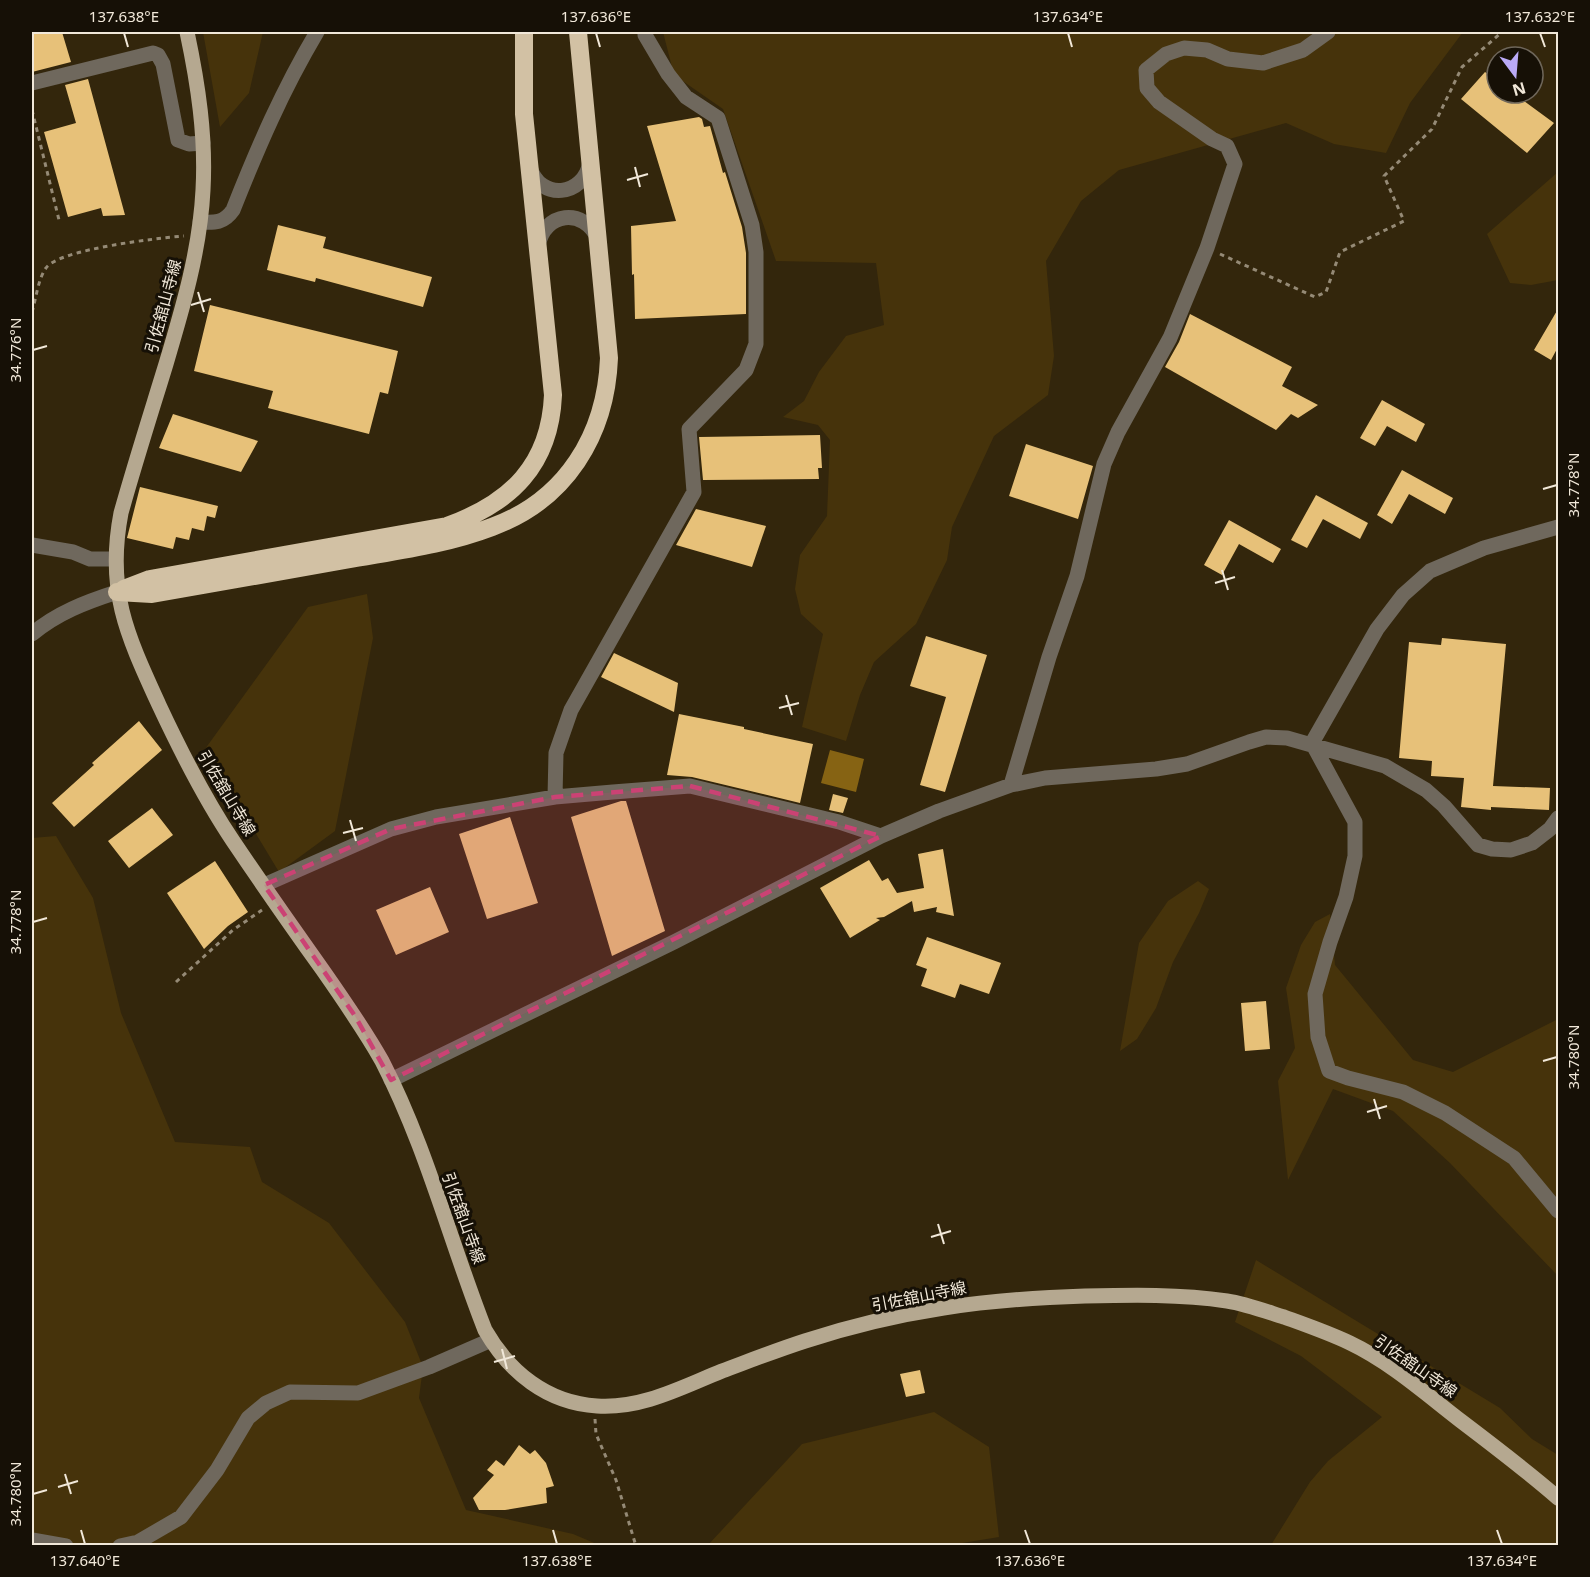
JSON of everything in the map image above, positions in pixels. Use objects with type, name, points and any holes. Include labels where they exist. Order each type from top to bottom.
[{"type":"highway","points":[[117,592],[150,579],[447,526],[481,512],[509,493],[531,469],[548,434],[553,411],[552,379],[522,83],[524,32]]},
{"type":"highway","points":[[117,592],[152,594],[429,544],[492,527],[528,510],[558,484],[577,461],[592,435],[605,398],[609,358],[578,32]]},
{"type":"main road","name":"引佐舘山寺線","points":[[187,32],[197,80],[203,143],[200,222],[186,298],[121,513],[115,559],[117,592],[129,637],[179,748],[213,810],[355,1016],[391,1080],[412,1128],[479,1313],[491,1340],[505,1359],[531,1383],[563,1399],[595,1406],[633,1404],[650,1400],[805,1341],[903,1314],[958,1305],[1039,1298],[1121,1295],[1228,1301],[1252,1306],[1352,1343],[1395,1370],[1530,1473],[1558,1498]]},
{"type":"street","points":[[200,222],[220,222],[233,210],[262,135],[293,71],[316,32]]},
{"type":"street","points":[[555,797],[556,753],[571,710],[694,492],[689,429],[746,370],[756,344],[756,252],[752,225],[718,118],[686,97],[668,74],[645,32]]},
{"type":"street","points":[[1011,785],[1049,657],[1077,576],[1104,464],[1118,432],[1170,338],[1207,248],[1235,164],[1227,146],[1212,139],[1159,102],[1147,88],[1146,70],[1167,54],[1184,48],[1207,50],[1228,59],[1263,63],[1303,50],[1328,32]]},
{"type":"street","points":[[32,83],[153,53],[158,55],[163,64],[178,140],[189,144],[203,143]]},
{"type":"street","points":[[529,163],[534,178],[540,184],[555,190],[563,190],[578,185],[584,179],[590,164],[590,156]]},
{"type":"street","points":[[538,252],[538,243],[545,229],[550,223],[565,218],[573,218],[588,224],[597,237],[599,245]]},
{"type":"street","points":[[1312,743],[1377,629],[1403,595],[1430,572],[1484,548],[1558,527]]},
{"type":"street","points":[[32,545],[73,552],[90,559],[115,559]]},
{"type":"street","points":[[32,634],[52,619],[73,608],[117,592]]},
{"type":"street","points":[[391,1080],[674,942],[881,836],[939,811],[1011,785],[1045,778],[1156,770],[1187,764],[1266,737],[1287,738],[1312,743],[1385,766],[1426,790],[1478,845],[1492,849],[1512,850],[1532,843],[1550,829],[1558,818]]},
{"type":"street","points":[[1312,743],[1354,822],[1355,856],[1346,897],[1329,942],[1316,994],[1318,1037],[1329,1071],[1403,1092],[1445,1113],[1514,1158],[1558,1212]]},
{"type":"street","points":[[264,885],[391,829],[436,818],[555,797],[690,786],[839,822],[881,836]]},
{"type":"street","points":[[120,1545],[138,1542],[181,1517],[217,1470],[249,1418],[266,1403],[290,1392],[358,1393],[429,1367],[491,1340]]},
{"type":"street","points":[[32,1540],[66,1545]]},
{"type":"path","points":[[1207,248],[1315,297],[1326,292],[1340,252],[1404,221],[1384,176],[1432,129],[1462,67],[1502,32]]},
{"type":"path","points":[[32,110],[59,220]]},
{"type":"path","points":[[32,312],[43,273],[51,263],[132,241],[184,236],[198,238]]},
{"type":"path","points":[[176,982],[233,930],[275,901]]},
{"type":"path","points":[[595,1406],[596,1434],[616,1480],[636,1545]]},
{"type":"highlighted area","points":[[690,786],[881,836],[391,1080],[355,1016],[264,885],[391,829],[555,797]]},
{"type":"shaded area","points":[[203,32],[263,32],[249,93],[220,127]]},
{"type":"shaded area","points":[[663,32],[1463,32],[1410,103],[1386,153],[1334,144],[1286,123],[1119,170],[1081,201],[1046,261],[1054,356],[1048,395],[994,436],[952,527],[947,560],[916,624],[874,662],[860,695],[846,741],[802,727],[823,634],[801,614],[795,589],[800,555],[827,516],[830,440],[818,425],[783,417],[804,401],[819,372],[846,336],[884,325],[876,263],[776,261],[723,109],[674,75]]},
{"type":"shaded area","points":[[1558,172],[1558,280],[1531,285],[1510,283],[1487,234]]},
{"type":"shaded area","points":[[367,594],[373,638],[335,831],[279,872],[205,749],[308,607]]},
{"type":"shaded area","points":[[830,750],[864,759],[856,792],[821,783]]},
{"type":"shaded area","points":[[56,836],[93,898],[121,1013],[175,1142],[250,1147],[262,1182],[329,1223],[405,1322],[423,1367],[419,1398],[466,1510],[573,1534],[599,1545],[32,1546],[32,838]]},
{"type":"shaded area","points":[[1198,881],[1209,889],[1173,962],[1156,1008],[1137,1039],[1120,1051],[1139,943],[1168,901]]},
{"type":"shaded area","points":[[1330,914],[1335,965],[1413,1060],[1453,1072],[1558,1019],[1558,1276],[1450,1163],[1393,1111],[1333,1089],[1288,1180],[1278,1081],[1295,1048],[1286,988],[1301,945],[1315,922]]},
{"type":"shaded area","points":[[1256,1260],[1500,1408],[1532,1439],[1558,1455],[1558,1545],[1271,1545],[1310,1482],[1328,1461],[1382,1417],[1301,1356],[1235,1322]]},
{"type":"shaded area","points":[[934,1412],[989,1447],[999,1537],[944,1546],[708,1545],[802,1444]]},
{"type":"building","points":[[32,32],[62,32],[71,62],[32,72]]},
{"type":"building","points":[[1485,72],[1485,105],[1529,105],[1554,123],[1527,153],[1461,99]]},
{"type":"building","points":[[88,79],[125,215],[103,216],[101,208],[68,217],[44,132],[76,123],[65,85]]},
{"type":"building","points":[[699,117],[704,127],[710,126],[723,173],[725,172],[742,227],[746,253],[746,314],[635,319],[631,226],[676,221],[647,126]]},
{"type":"building","points":[[278,225],[326,237],[323,248],[432,277],[423,307],[316,278],[315,282],[267,270]]},
{"type":"building","points":[[210,305],[398,351],[388,394],[380,392],[369,434],[268,408],[273,391],[194,371]]},
{"type":"building","points":[[1558,309],[1558,347],[1551,360],[1534,350]]},
{"type":"building","points":[[1190,314],[1292,367],[1282,386],[1318,405],[1298,418],[1291,414],[1276,430],[1165,367],[1179,342]]},
{"type":"building","points":[[1382,400],[1425,424],[1416,442],[1387,426],[1375,446],[1360,438]]},
{"type":"building","points":[[173,414],[258,441],[241,472],[159,448]]},
{"type":"building","points":[[820,435],[822,468],[818,468],[819,479],[703,480],[699,437]]},
{"type":"building","points":[[1026,444],[1093,466],[1078,519],[1009,496]]},
{"type":"building","points":[[1402,470],[1453,498],[1445,514],[1409,494],[1392,524],[1377,515]]},
{"type":"building","points":[[140,487],[218,506],[215,518],[207,516],[204,531],[192,528],[189,540],[176,537],[173,549],[127,538]]},
{"type":"building","points":[[1316,495],[1368,523],[1360,539],[1323,519],[1307,548],[1291,540]]},
{"type":"building","points":[[696,509],[766,526],[752,567],[676,545]]},
{"type":"building","points":[[1229,520],[1281,549],[1273,563],[1239,544],[1222,575],[1204,565]]},
{"type":"building","points":[[926,636],[987,655],[945,792],[920,785],[946,697],[910,686]]},
{"type":"building","points":[[1442,638],[1506,644],[1493,786],[1550,788],[1549,810],[1491,807],[1491,810],[1461,807],[1464,778],[1431,776],[1432,761],[1399,758],[1409,642],[1441,645]]},
{"type":"building","points":[[614,653],[678,683],[674,712],[601,677]]},
{"type":"building","points":[[679,714],[813,744],[800,803],[692,777],[667,775]]},
{"type":"building","points":[[139,721],[162,750],[74,827],[52,803]]},
{"type":"building","points":[[833,794],[848,798],[843,813],[829,810]]},
{"type":"building","points":[[626,801],[665,931],[612,956],[571,817]]},
{"type":"building","points":[[152,808],[173,835],[129,868],[108,841]]},
{"type":"building","points":[[510,817],[538,903],[487,919],[459,834]]},
{"type":"building","points":[[943,849],[954,916],[936,912],[937,907],[914,912],[912,901],[884,917],[876,918],[880,920],[850,938],[820,888],[869,860],[882,881],[888,878],[897,893],[924,888],[918,854]]},
{"type":"building","points":[[215,861],[248,912],[228,926],[204,949],[167,893]]},
{"type":"building","points":[[430,887],[449,932],[396,955],[376,910]]},
{"type":"building","points":[[927,937],[1001,963],[989,994],[960,984],[955,998],[921,986],[927,969],[916,965]]},
{"type":"building","points":[[1266,1001],[1270,1049],[1245,1051],[1241,1003]]},
{"type":"building","points":[[920,1370],[925,1393],[906,1397],[900,1374]]},
{"type":"building","points":[[519,1445],[530,1454],[535,1450],[546,1463],[554,1486],[546,1488],[547,1503],[505,1510],[479,1510],[473,1498],[494,1475],[487,1470],[496,1460],[504,1466]]}]
